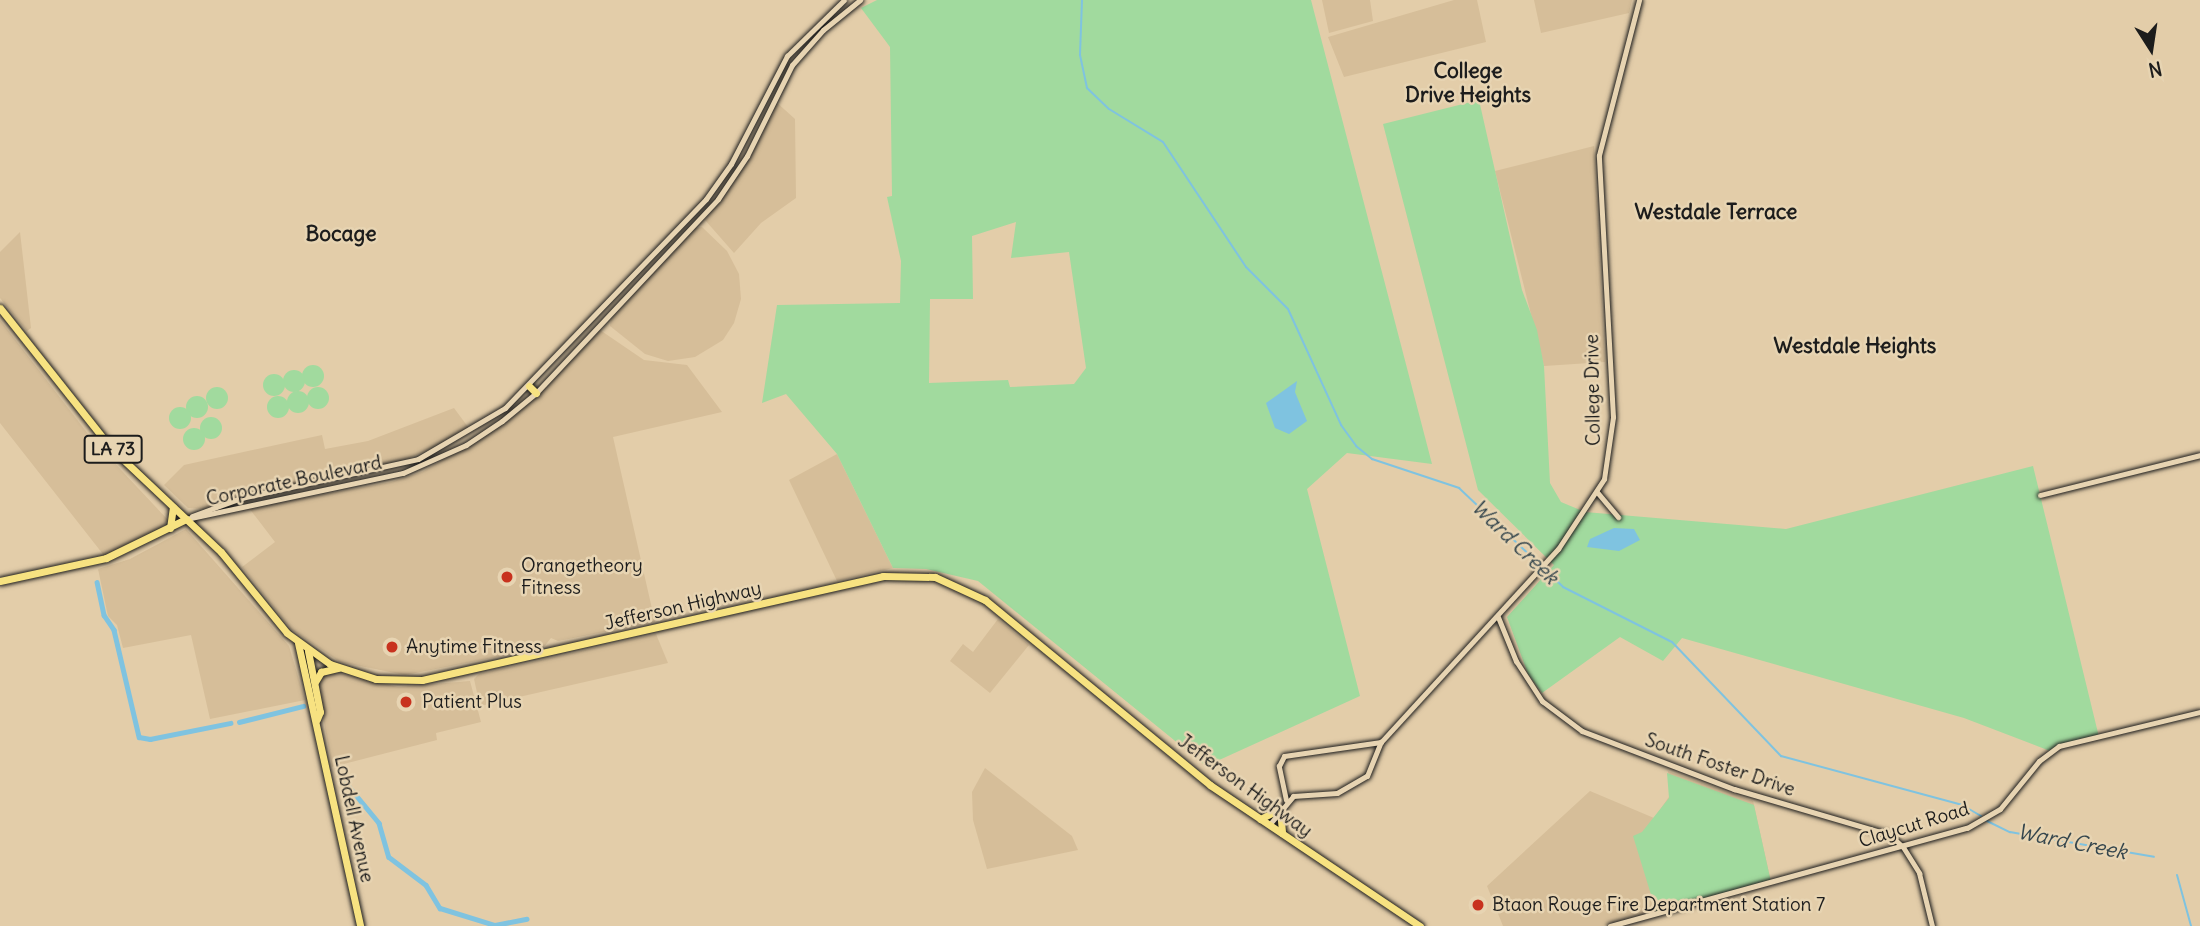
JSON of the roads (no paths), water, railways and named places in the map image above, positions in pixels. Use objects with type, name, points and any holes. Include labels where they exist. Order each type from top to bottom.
[{"type":"main road","name":"Jefferson Highway","points":[[0,307],[100,435],[227,559],[298,643],[339,667],[384,680],[430,679],[883,576],[927,575],[958,584],[985,600],[1194,772],[1420,926]]},
{"type":"main road","points":[[529,386],[536,393]]},
{"type":"main road","points":[[170,528],[173,507]]},
{"type":"main road","points":[[0,581],[107,558],[186,519]]},
{"type":"main road","name":"Lobdell Avenue","points":[[298,643],[308,700],[317,719],[360,926]]},
{"type":"main road","points":[[309,651],[320,710],[317,719]]},
{"type":"main road","points":[[315,683],[321,672],[339,667]]},
{"type":"main road","points":[[308,700],[320,710]]},
{"type":"main road","points":[[1260,819],[1280,809],[1282,834]]},
{"type":"street","name":"Corporate Boulevard","points":[[186,519],[239,499],[418,458],[483,424],[529,386],[719,183],[787,56],[844,0]]},
{"type":"street","name":"Corporate Boulevard","points":[[186,519],[403,473],[466,445],[536,393],[719,199],[747,156],[792,65],[823,30],[860,0]]},
{"type":"street","name":"College Drive","points":[[1286,800],[1300,794],[1343,792],[1367,776],[1381,742],[1558,549],[1597,492],[1610,459],[1613,426],[1599,156],[1639,0]]},
{"type":"street","points":[[2039,495],[2200,455]]},
{"type":"street","points":[[1597,492],[1618,517]]},
{"type":"street","points":[[1505,636],[1504,615],[1513,600]]},
{"type":"street","name":"South Foster Drive","points":[[1498,617],[1521,672],[1542,701],[1582,731],[1734,789],[1874,828],[1903,847],[1919,873],[1932,926]]},
{"type":"street","points":[[1489,627],[1495,626],[1505,636]]},
{"type":"street","name":"Claycut Road","points":[[1610,926],[1903,847],[1977,824],[1992,814],[2039,761],[2059,746],[2200,712]]},
{"type":"street","points":[[1269,825],[1286,800],[1279,766],[1284,755],[1381,742]]},
{"type":"street","points":[[1366,745],[1374,758]]},
{"type":"water","points":[[1297,381],[1295,392],[1307,421],[1289,434],[1275,428],[1266,403]]},
{"type":"water","points":[[1614,528],[1634,529],[1640,540],[1619,551],[1587,547],[1590,539]]},
{"type":"waterway","name":"Ward Creek","points":[[1082,0],[1080,55],[1087,88],[1109,109],[1163,142],[1246,267],[1288,309],[1341,425],[1356,446],[1372,459],[1459,488],[1540,565]]},
{"type":"waterway","name":"Ward Creek","points":[[1544,569],[1563,587],[1672,642],[1781,756],[1962,805],[1981,816]]},
{"type":"waterway","points":[[97,582],[104,615],[114,630],[139,737],[150,739],[230,723]]},
{"type":"waterway","points":[[239,722],[303,706]]},
{"type":"waterway","points":[[341,777],[379,823],[389,857],[426,885],[440,908],[495,925],[526,919]]},
{"type":"waterway","name":"Ward Creek","points":[[1985,820],[2010,832],[2154,857]]},
{"type":"waterway","points":[[2177,875],[2191,926]]},
{"type":"place","name":"Orangetheory Fitness","points":[[507,577]]},
{"type":"place","name":"Anytime Fitness","points":[[392,647]]},
{"type":"place","name":"Patient Plus","points":[[406,702]]},
{"type":"place","name":"Btaon Rouge Fire Department Station 7","points":[[1478,905]]},
{"type":"district","name":"College Drive Heights","points":[[1468,83]]},
{"type":"district","name":"Westdale Terrace","points":[[1716,212]]},
{"type":"district","name":"Bocage","points":[[341,234]]},
{"type":"district","name":"Westdale Heights","points":[[1855,346]]}]
